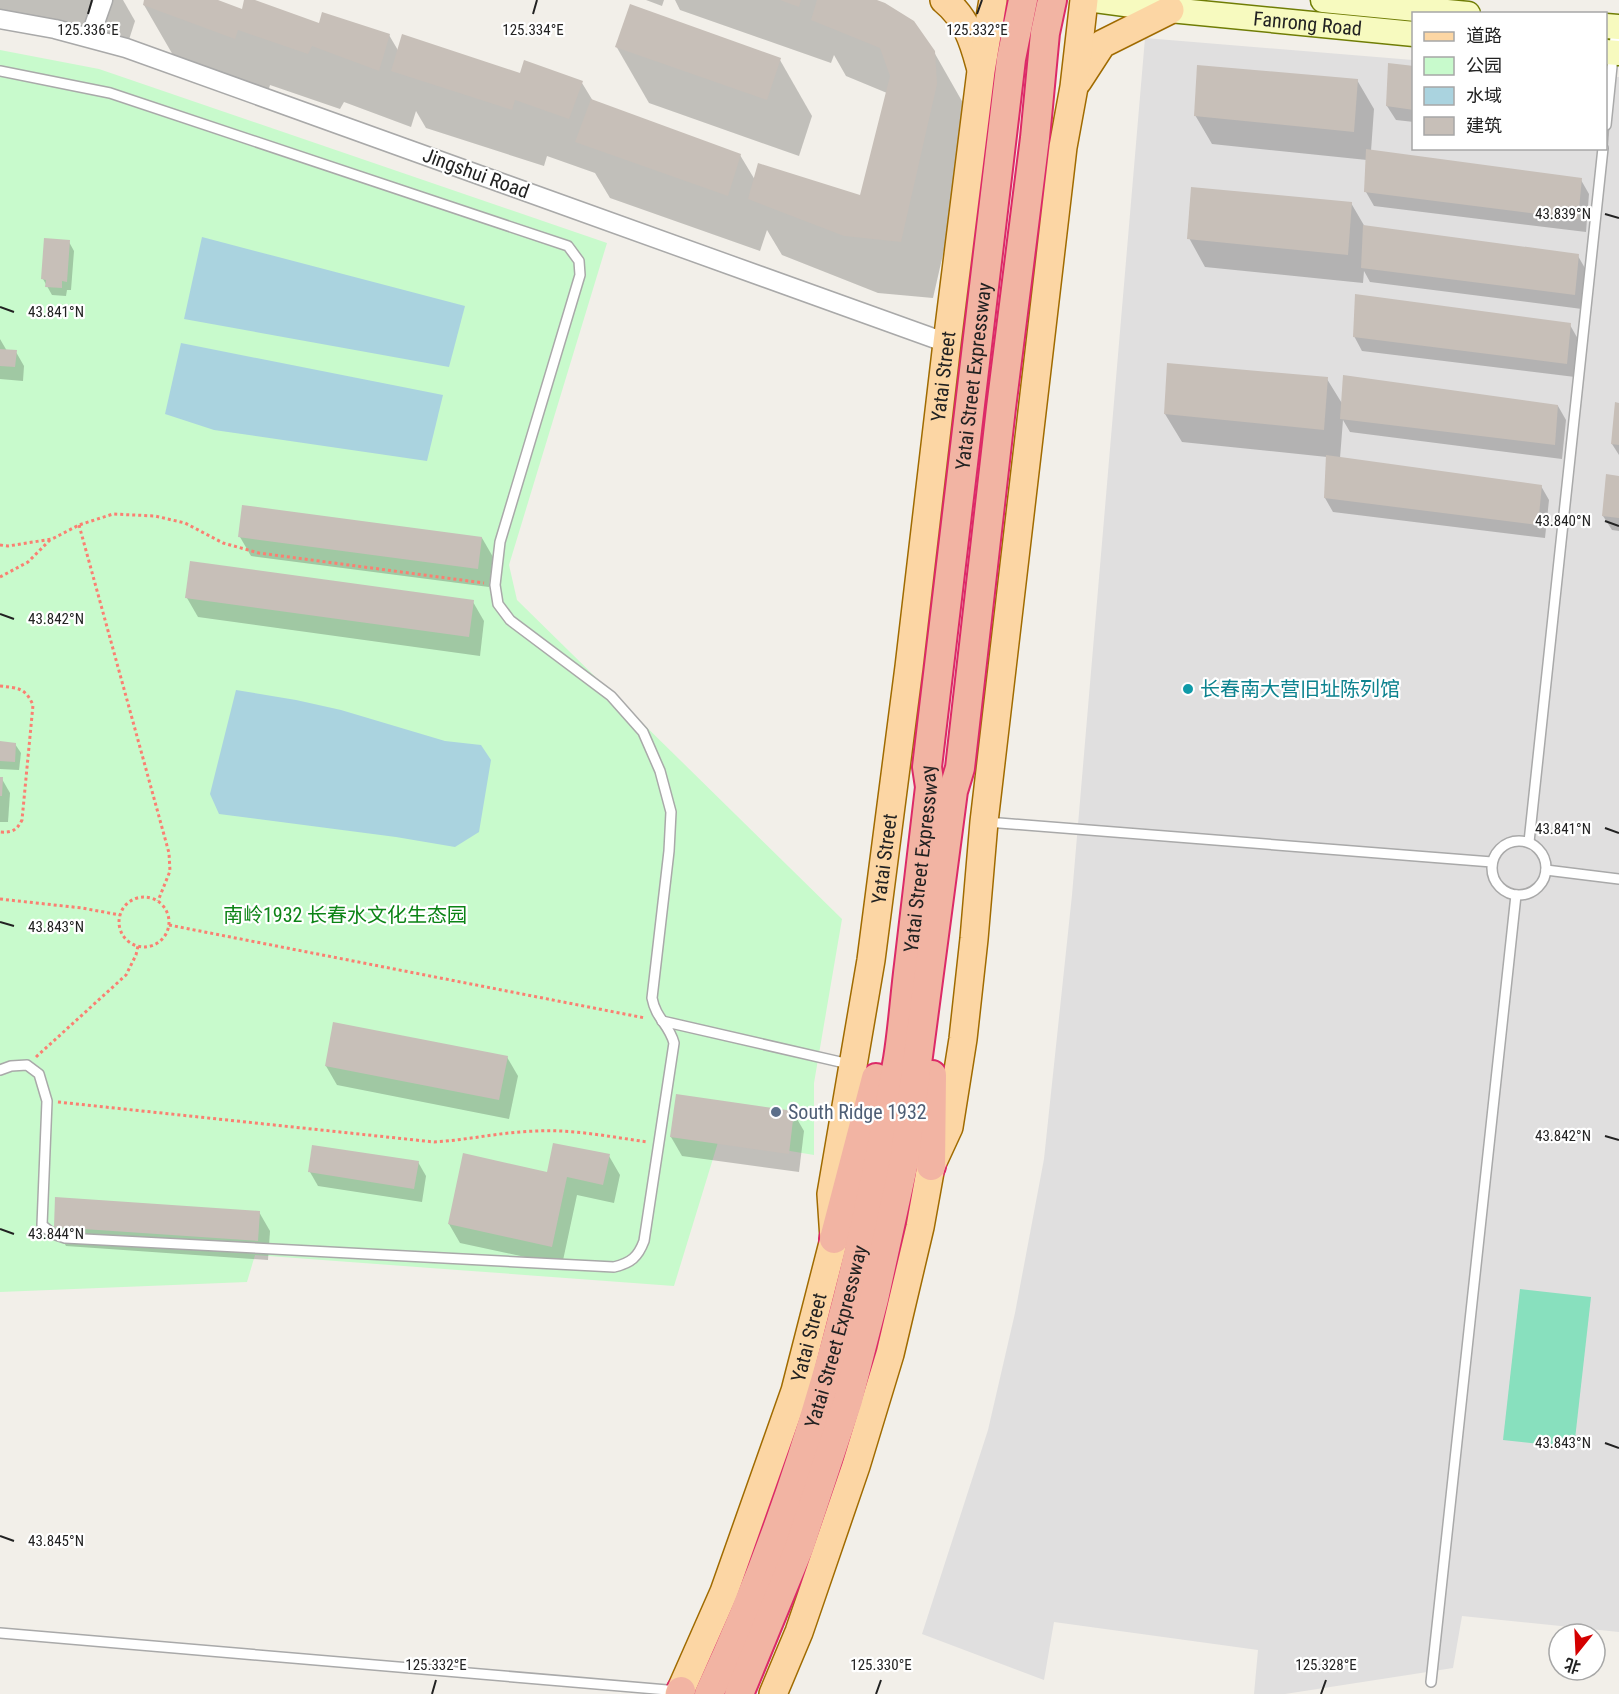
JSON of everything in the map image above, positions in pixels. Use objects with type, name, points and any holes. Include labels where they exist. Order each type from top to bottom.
[{"type":"highway","name":"Yatai Street Expressway","points":[[687,1693],[747,1608],[788,1500],[828,1372],[855,1266],[898,1057],[930,787],[927,767],[1011,59],[1023,0]]},
{"type":"highway","name":"Yatai Street Expressway","points":[[739,1694],[802,1538],[848,1400],[874,1299],[904,1162],[953,791],[960,768],[1001,408],[1035,138],[1045,33],[1052,0]]},
{"type":"highway","points":[[834,1239],[887,1030],[916,787],[927,767]]},
{"type":"highway","points":[[931,1166],[930,1084],[968,793],[960,768]]},
{"type":"main road","points":[[945,0],[955,8],[973,38],[981,71]]},
{"type":"main road","name":"Yatai Street","points":[[687,1693],[791,1402],[834,1239],[831,1194],[871,960],[981,71],[993,0]]},
{"type":"main road","points":[[773,1694],[799,1632],[856,1466],[890,1354],[920,1227],[931,1166],[949,1128],[963,1039],[984,822],[1063,147],[1074,87],[1084,0]]},
{"type":"main road","name":"Fanrong Road","points":[[1095,0],[1170,10],[1412,34]]},
{"type":"main road","name":"Fanrong Road","points":[[1323,0],[1447,12]]},
{"type":"main road","points":[[1074,87],[1102,44],[1170,10]]},
{"type":"street","points":[[90,37],[103,0]]},
{"type":"street","name":"Jingshui Road","points":[[0,19],[90,37],[126,48],[947,343]]},
{"type":"lane","points":[[1607,107],[1614,27]]},
{"type":"lane","points":[[0,71],[110,93],[568,246],[579,261],[580,275],[500,542],[495,585],[498,604],[510,620],[611,696],[643,732],[660,771],[670,812],[669,852],[652,998],[654,1011],[671,1032],[674,1043],[644,1241],[640,1254],[628,1263],[614,1267],[65,1238],[53,1234],[42,1225],[47,1101],[39,1074],[27,1065],[11,1066],[0,1070]]},
{"type":"lane","points":[[1529,842],[1603,150]]},
{"type":"lane","points":[[984,822],[1492,862]]},
{"type":"lane","points":[[1529,842],[1545,859],[1546,870],[1539,887],[1531,892],[1516,895],[1509,893],[1498,886],[1492,876],[1492,862],[1499,849],[1508,843],[1529,842]]},
{"type":"lane","points":[[1546,870],[1619,879]]},
{"type":"lane","points":[[1431,1682],[1516,895]]},
{"type":"lane","points":[[662,1021],[854,1065]]},
{"type":"lane","points":[[0,1633],[687,1693]]},
{"type":"path","points":[[0,577],[28,562],[52,539],[79,525],[113,514],[155,516],[185,523],[223,543],[259,553],[495,585]]},
{"type":"path","points":[[79,525],[169,853],[170,871],[158,901]]},
{"type":"path","points":[[0,545],[8,546],[52,539]]},
{"type":"path","points":[[0,686],[19,688],[29,695],[33,705],[22,820],[17,829],[8,833],[0,832]]},
{"type":"path","points":[[143,897],[158,901],[168,914],[169,925],[163,938],[157,943],[138,946],[126,938],[121,931],[120,915],[129,902],[143,897]]},
{"type":"path","points":[[0,899],[82,908],[120,915]]},
{"type":"path","points":[[169,925],[662,1021]]},
{"type":"path","points":[[27,1065],[126,975],[138,946]]},
{"type":"path","points":[[47,1101],[434,1143],[539,1130],[574,1132],[659,1144]]},
{"type":"shaded area","points":[[1145,38],[1412,60],[1412,150],[1607,150],[1607,76],[1619,77],[1619,1632],[1607,1631],[1607,1622],[1547,1622],[1547,1625],[1462,1616],[1453,1668],[1285,1694],[1254,1694],[1258,1650],[1054,1622],[1044,1680],[922,1634],[988,1430],[1015,1313],[1044,1159],[1072,895]]},
{"type":"green space","name":"南岭1932 长春水文化生态园","points":[[0,50],[99,69],[607,243],[509,565],[517,600],[842,919],[814,1083],[814,1155],[719,1139],[674,1286],[255,1255],[247,1282],[0,1292]]},
{"type":"green space","points":[[1520,1289],[1591,1297],[1574,1448],[1503,1440]]},
{"type":"water","points":[[202,237],[465,306],[449,367],[184,319]]},
{"type":"water","points":[[181,343],[443,395],[427,461],[214,430],[165,414]]},
{"type":"water","points":[[236,690],[341,710],[445,741],[481,745],[491,760],[479,832],[455,847],[219,814],[210,794]]},
{"type":"building","points":[[144,0],[218,0],[242,9],[244,0],[255,0],[319,23],[322,12],[390,34],[379,71],[312,46],[308,54],[238,30],[235,39],[143,5]]},
{"type":"building","points":[[780,0],[801,0],[799,7]]},
{"type":"building","points":[[817,0],[877,0],[885,3],[914,21],[935,51],[937,84],[901,242],[844,236],[748,199],[758,163],[860,195],[890,76],[880,48],[811,20]]},
{"type":"building","points":[[630,4],[781,58],[767,100],[615,47]]},
{"type":"building","points":[[402,34],[520,73],[524,60],[583,81],[569,119],[515,100],[512,110],[391,71]]},
{"type":"building","points":[[1388,63],[1412,66],[1412,110],[1386,106]]},
{"type":"building","points":[[1197,65],[1358,79],[1354,132],[1194,116]]},
{"type":"building","points":[[591,99],[741,154],[728,196],[575,142]]},
{"type":"building","points":[[1366,149],[1582,178],[1578,219],[1364,192]]},
{"type":"building","points":[[1191,187],[1352,202],[1348,255],[1187,239]]},
{"type":"building","points":[[1363,225],[1579,254],[1575,295],[1361,268]]},
{"type":"building","points":[[44,238],[70,240],[67,282],[62,281],[62,288],[45,287],[46,280],[41,279]]},
{"type":"building","points":[[1355,294],[1571,323],[1567,364],[1353,337]]},
{"type":"building","points":[[0,349],[17,350],[15,367],[0,366]]},
{"type":"building","points":[[1167,363],[1328,377],[1324,430],[1164,414]]},
{"type":"building","points":[[1343,375],[1558,405],[1555,445],[1340,419]]},
{"type":"building","points":[[1615,402],[1619,403],[1619,445],[1611,444]]},
{"type":"building","points":[[1326,455],[1542,485],[1538,525],[1324,498]]},
{"type":"building","points":[[1606,474],[1619,476],[1619,518],[1602,516]]},
{"type":"building","points":[[242,505],[482,537],[478,569],[238,537]]},
{"type":"building","points":[[190,561],[474,600],[469,637],[185,598]]},
{"type":"building","points":[[0,741],[16,743],[15,762],[0,761]]},
{"type":"building","points":[[0,777],[3,777],[2,796],[0,796]]},
{"type":"building","points":[[333,1022],[508,1056],[499,1100],[325,1066]]},
{"type":"building","points":[[676,1094],[794,1111],[789,1154],[670,1137]]},
{"type":"building","points":[[553,1143],[610,1154],[603,1185],[567,1177],[552,1247],[448,1224],[463,1153],[547,1172]]},
{"type":"building","points":[[312,1145],[419,1161],[414,1189],[308,1172]]},
{"type":"building","points":[[55,1197],[260,1211],[258,1241],[54,1227]]},
{"type":"place","name":"长春南大营旧址陈列馆","points":[[1188,689]]},
{"type":"place","name":"South Ridge 1932","points":[[776,1112]]}]
